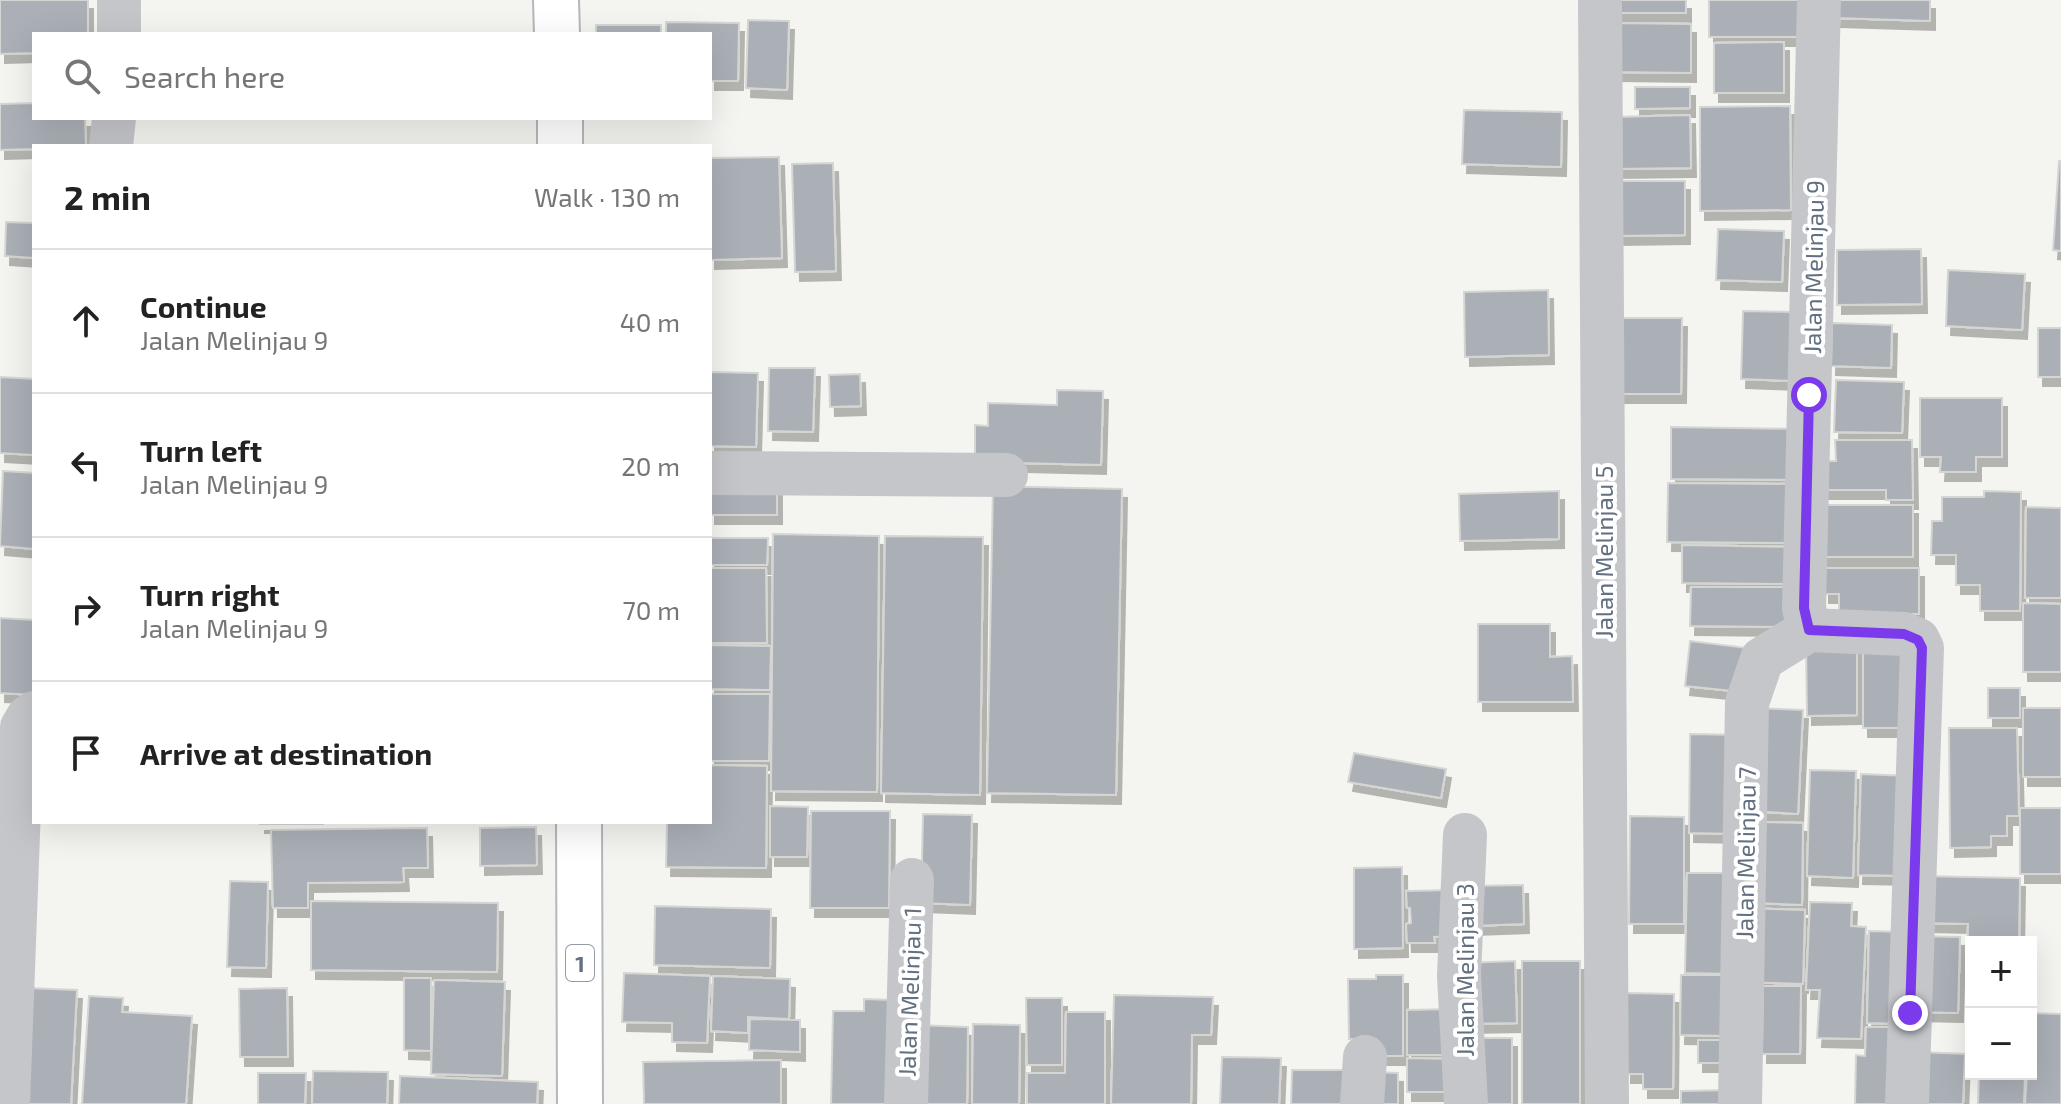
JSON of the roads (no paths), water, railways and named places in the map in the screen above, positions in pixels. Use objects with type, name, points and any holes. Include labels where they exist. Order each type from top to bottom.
[{"type":"main road","points":[[556,0],[557,32]]},
{"type":"main road","points":[[560,120],[560,144]]},
{"type":"main road","name":"1","points":[[579,824],[580,1104]]},
{"type":"street","points":[[119,0],[119,32]]},
{"type":"street","name":"Jalan Melinjau 5","points":[[1600,0],[1607,1104]]},
{"type":"street","name":"Jalan Melinjau 9","points":[[1809,630],[1804,608],[1819,0]]},
{"type":"street","points":[[111,144],[114,120]]},
{"type":"street","points":[[712,473],[1006,475]]},
{"type":"street","points":[[1809,630],[1904,634],[1918,640],[1922,648],[1907,1104]]},
{"type":"street","name":"Jalan Melinjau 7","points":[[1740,1104],[1747,703],[1762,659],[1809,630]]},
{"type":"street","points":[[8,1104],[22,727],[32,714]]},
{"type":"street","name":"Jalan Melinjau 3","points":[[1465,835],[1459,976],[1466,1104]]},
{"type":"street","name":"Jalan Melinjau 1","points":[[906,1104],[912,880]]},
{"type":"street","points":[[1362,1104],[1365,1057]]}]
